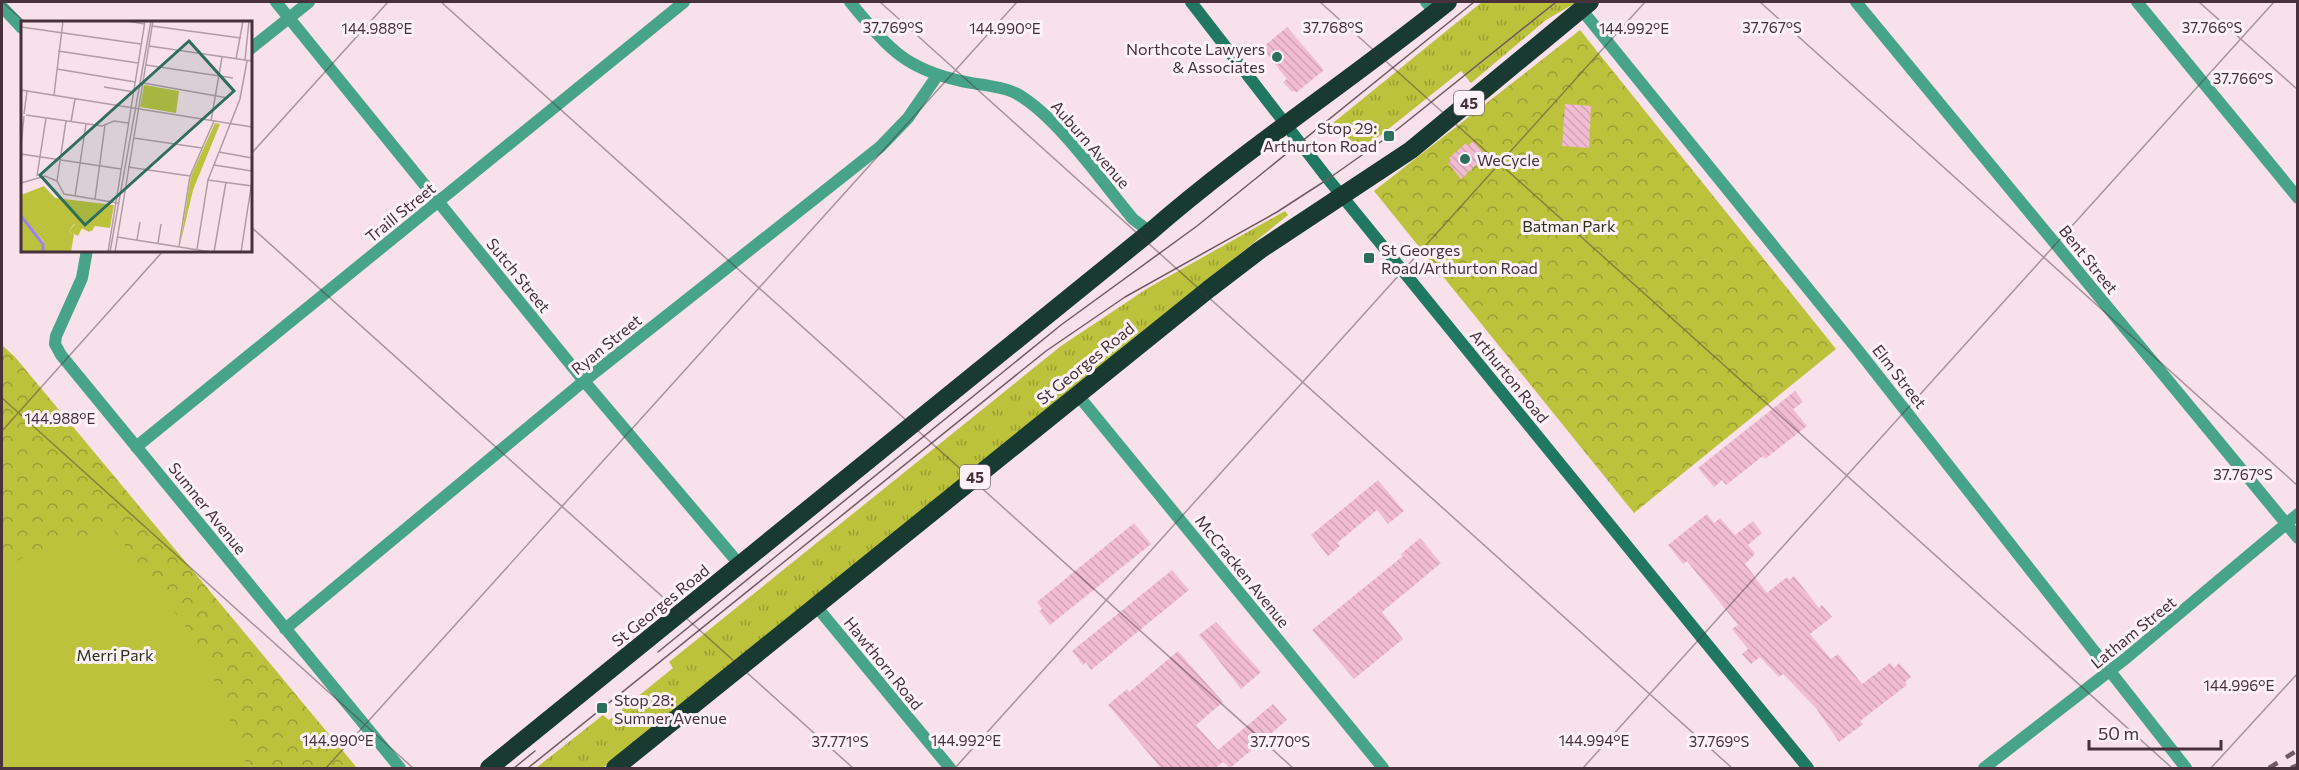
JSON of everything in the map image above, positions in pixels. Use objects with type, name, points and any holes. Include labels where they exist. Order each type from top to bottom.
[{"type":"highway","name":"St Georges Road","points":[[489,768],[1150,232],[1206,183],[1286,124],[1436,5]]},
{"type":"highway","name":"St Georges Road","points":[[615,768],[1077,394],[1260,250],[1437,130],[1586,5]]},
{"type":"street","name":"Sutch Street","points":[[276,2],[584,381],[740,566]]},
{"type":"street","points":[[252,47],[309,2]]},
{"type":"street","name":"Traill Street","points":[[136,447],[684,2]]},
{"type":"street","name":"Auburn Avenue","points":[[850,2],[897,56],[937,76],[1016,93],[1040,109],[1133,219],[1150,232]]},
{"type":"street","name":"Arthurton Road","points":[[1191,2],[1342,196],[1808,768]]},
{"type":"street","name":"Bent Street","points":[[1856,2],[2298,538]]},
{"type":"street","points":[[2137,2],[2298,198]]},
{"type":"street","name":"Elm Street","points":[[1586,5],[2112,670],[2186,768]]},
{"type":"street","points":[[2,7],[21,27]]},
{"type":"street","name":"Ryan Street","points":[[285,629],[584,381],[880,147],[908,118],[937,76]]},
{"type":"street","name":"Sumner Avenue","points":[[87,252],[82,278],[56,336],[55,344],[136,447],[400,768]]},
{"type":"street","name":"McCracken Avenue","points":[[1077,394],[1383,768]]},
{"type":"street","name":"Latham Street","points":[[1984,768],[2112,670],[2298,514]]},
{"type":"street","name":"Hawthorn Road","points":[[816,606],[950,768]]},
{"type":"green space","points":[[1482,2],[1577,2],[1546,20],[1471,83],[1461,71],[1357,154],[1333,123]]},
{"type":"green space","name":"Batman Park","points":[[1580,30],[1836,349],[1634,513],[1374,191]]},
{"type":"green space","points":[[1285,211],[1288,215],[603,768],[536,768],[603,715],[609,720],[673,668],[669,662],[1061,346],[1148,288]]},
{"type":"green space","name":"Merri Park","points":[[2,345],[15,357],[357,768],[2,768]]},
{"type":"green space","points":[[111,527],[203,650],[248,768],[2,768],[2,572],[23,557]]},
{"type":"building","points":[[1287,27],[1324,70],[1297,92],[1291,91],[1283,82],[1287,79],[1262,48]]},
{"type":"building","points":[[1565,104],[1591,106],[1589,148],[1562,146]]},
{"type":"building","points":[[1473,141],[1486,156],[1461,179],[1448,163],[1451,160],[1449,158],[1466,143],[1468,146]]},
{"type":"building","points":[[1795,391],[1803,402],[1793,409],[1807,426],[1765,459],[1763,456],[1726,485],[1722,480],[1714,487],[1698,468]]},
{"type":"building","points":[[1378,480],[1404,511],[1388,524],[1377,510],[1337,543],[1340,546],[1328,556],[1311,535]]},
{"type":"building","points":[[1707,514],[1714,523],[1720,518],[1735,535],[1753,521],[1762,533],[1748,545],[1755,554],[1745,564],[1767,593],[1787,577],[1789,580],[1794,576],[1819,608],[1822,605],[1832,617],[1810,634],[1831,659],[1838,654],[1862,684],[1890,663],[1894,668],[1899,663],[1911,677],[1905,682],[1907,685],[1860,721],[1863,724],[1839,742],[1816,708],[1783,674],[1779,677],[1760,657],[1751,664],[1742,654],[1748,649],[1732,629],[1738,625],[1687,561],[1683,564],[1668,545]]},
{"type":"building","points":[[1134,523],[1151,544],[1050,625],[1039,611],[1042,609],[1037,602]]},
{"type":"building","points":[[1420,538],[1441,563],[1382,612],[1403,639],[1354,679],[1312,630],[1403,556],[1401,554]]},
{"type":"building","points":[[1172,570],[1189,590],[1091,670],[1086,662],[1083,665],[1072,651]]},
{"type":"building","points":[[1216,622],[1261,672],[1241,689],[1199,635]]},
{"type":"building","points":[[1178,651],[1223,702],[1196,725],[1218,750],[1273,704],[1287,720],[1230,768],[1223,762],[1215,768],[1161,768],[1108,705],[1127,689],[1129,692]]},
{"type":"tram line","points":[[658,652],[1061,325],[1197,226],[1474,2]]},
{"type":"tram line","points":[[528,768],[1046,351],[1125,297],[1277,212],[1328,179],[1389,136],[1556,2]]},
{"type":"tram line","points":[[514,768],[535,751]]},
{"type":"railway","points":[[2269,768],[2298,750]]},
{"type":"railway","points":[[2291,768],[2298,765]]},
{"type":"place","name":"Northcote Lawyers & Associates","points":[[1277,57]]},
{"type":"place","name":"Stop 29: Arthurton Road","points":[[1389,136]]},
{"type":"place","name":"WeCycle","points":[[1465,159]]},
{"type":"place","name":"St Georges Road/Arthurton Road","points":[[1369,258]]},
{"type":"place","name":"Stop 28: Sumner Avenue","points":[[602,708]]}]
